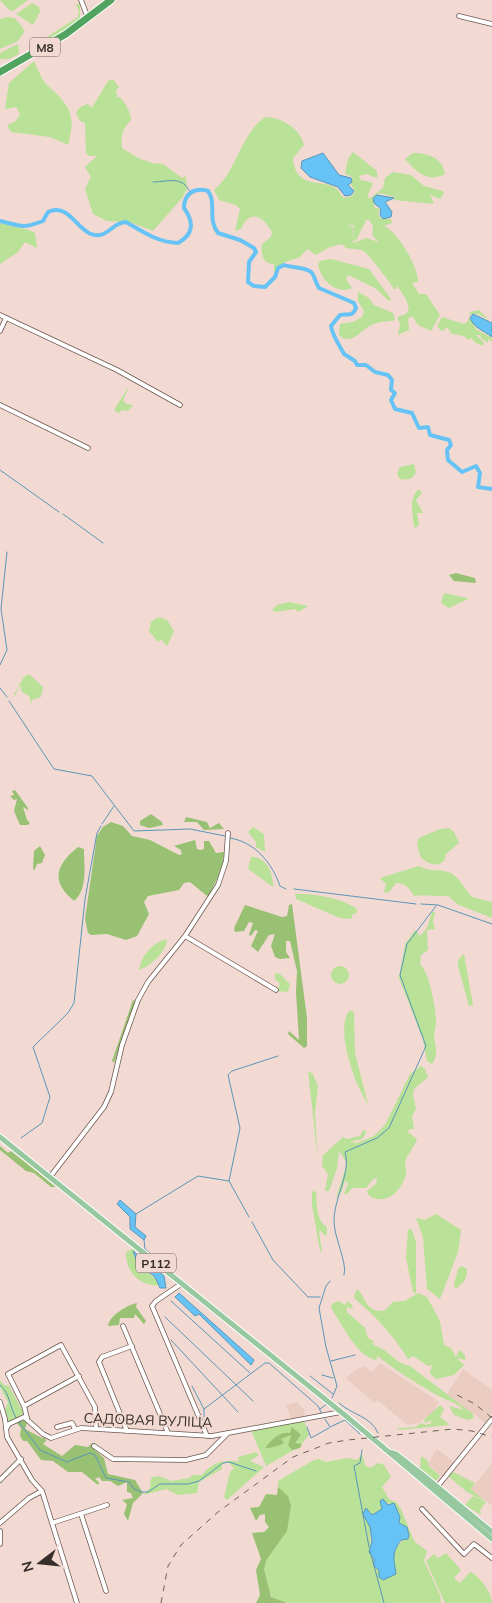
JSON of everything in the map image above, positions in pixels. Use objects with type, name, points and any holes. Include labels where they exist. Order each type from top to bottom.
[{"type":"highway","name":"М8","points":[[0,72],[31,56],[88,18],[111,0]]},
{"type":"main road","name":"Р112","points":[[0,1137],[389,1452],[492,1532]]},
{"type":"main road","name":"Р112","points":[[436,1488],[492,1539]]},
{"type":"street","points":[[81,0],[88,18]]},
{"type":"street","points":[[458,16],[492,24]]},
{"type":"street","points":[[0,315],[117,370],[180,405]]},
{"type":"street","points":[[0,331],[6,318]]},
{"type":"street","points":[[0,405],[88,448]]},
{"type":"street","points":[[50,1177],[104,1107],[111,1092],[122,1045],[138,1000],[148,982],[187,937],[223,873],[228,833]]},
{"type":"street","points":[[187,937],[276,990]]},
{"type":"street","points":[[181,1284],[156,1301],[152,1306],[207,1436]]},
{"type":"street","points":[[124,1326],[168,1433]]},
{"type":"street","points":[[6,1429],[17,1419],[27,1418],[24,1406],[8,1374],[61,1346],[95,1407],[96,1429]]},
{"type":"street","points":[[127,1431],[99,1365],[102,1357],[132,1346]]},
{"type":"street","points":[[24,1406],[79,1376]]},
{"type":"street","points":[[0,1402],[5,1419],[7,1437],[22,1459],[32,1480],[42,1491],[77,1603]]},
{"type":"street","name":"САДОВАЯ ВУЛІЦА","points":[[27,1418],[47,1437],[75,1429],[207,1436],[341,1412]]},
{"type":"street","points":[[5,1419],[11,1423]]},
{"type":"street","points":[[436,1488],[492,1419]]},
{"type":"street","points":[[57,1428],[72,1423],[75,1429]]},
{"type":"street","points":[[94,1446],[113,1459],[186,1460],[206,1455],[228,1433]]},
{"type":"street","points":[[0,1480],[22,1459]]},
{"type":"street","points":[[0,1523],[29,1498],[42,1491]]},
{"type":"street","points":[[52,1523],[107,1506]]},
{"type":"street","points":[[422,1509],[464,1554],[474,1544],[492,1558]]},
{"type":"street","points":[[81,1514],[106,1591]]},
{"type":"street","points":[[0,1531],[0,1544]]},
{"type":"shaded area","points":[[380,1363],[439,1402],[433,1412],[419,1423],[408,1425],[377,1400],[374,1403],[346,1378],[364,1366],[372,1372]]},
{"type":"shaded area","points":[[463,1369],[492,1390],[492,1413],[485,1423],[447,1394]]},
{"type":"shaded area","points":[[297,1402],[304,1410],[305,1416],[292,1421],[286,1405]]},
{"type":"shaded area","points":[[437,1449],[455,1463],[443,1478],[428,1464]]},
{"type":"shaded area","points":[[492,1463],[492,1506],[471,1489]]},
{"type":"green space","points":[[0,0],[28,0],[13,11],[9,10]]},
{"type":"green space","points":[[32,3],[39,7],[40,12],[33,25],[16,14]]},
{"type":"green space","points":[[80,3],[80,20],[45,44],[42,40],[78,17],[79,11],[76,5]]},
{"type":"green space","points":[[7,17],[15,18],[25,31],[18,41],[0,49],[0,19]]},
{"type":"green space","points":[[18,44],[19,54],[9,59],[0,59],[0,53]]},
{"type":"green space","points":[[34,61],[45,83],[61,98],[69,111],[72,125],[68,145],[50,137],[11,132],[7,125],[16,121],[20,114],[16,107],[5,109],[9,83]]},
{"type":"green space","points":[[113,79],[119,87],[116,91],[117,97],[120,97],[124,102],[131,117],[123,133],[122,148],[138,158],[152,163],[163,164],[182,178],[186,176],[187,189],[182,198],[153,231],[130,222],[107,221],[93,214],[85,189],[91,177],[85,167],[97,156],[89,156],[86,153],[85,123],[80,121],[76,113],[78,109],[88,104],[92,108],[108,81]]},
{"type":"green space","points":[[266,117],[278,119],[295,129],[304,145],[293,158],[299,175],[311,182],[325,184],[337,189],[344,198],[352,196],[355,191],[351,185],[352,177],[345,174],[348,159],[353,152],[377,171],[377,178],[366,174],[359,176],[361,180],[373,183],[368,195],[369,199],[383,188],[385,178],[393,172],[411,175],[424,186],[443,191],[444,193],[440,199],[430,195],[434,204],[394,200],[395,197],[380,193],[372,198],[375,208],[380,209],[378,214],[381,219],[391,219],[392,223],[384,226],[401,242],[415,267],[418,282],[412,283],[419,294],[426,294],[440,315],[431,331],[418,325],[412,316],[408,319],[409,330],[398,335],[400,324],[397,317],[406,314],[409,309],[406,299],[396,284],[397,289],[394,289],[373,261],[362,250],[346,248],[342,244],[330,247],[316,255],[307,249],[300,257],[285,262],[274,274],[274,264],[267,262],[262,254],[262,244],[271,237],[272,232],[268,226],[260,218],[252,217],[244,223],[241,229],[235,231],[240,209],[236,205],[219,200],[214,190],[228,173],[251,131]],"holes":[[[366,220],[369,220],[373,226],[372,235],[379,242],[366,238],[353,243],[353,240],[356,241]]]},
{"type":"green space","points":[[413,153],[429,155],[438,160],[445,174],[428,177],[418,172],[405,159]]},
{"type":"green space","points":[[0,223],[35,233],[37,248],[25,242],[18,252],[0,264]]},
{"type":"green space","points":[[331,259],[369,269],[391,299],[389,301],[375,288],[348,275],[346,279],[352,288],[346,290],[330,285],[322,276],[318,265],[320,261]]},
{"type":"green space","points":[[358,292],[369,298],[374,305],[393,313],[395,320],[374,324],[353,338],[344,339],[339,335],[340,324],[353,322],[362,317],[364,311],[358,301]]},
{"type":"green space","points":[[479,310],[489,320],[478,314],[471,314],[469,317],[477,330],[492,338],[492,342],[488,339],[488,343],[480,335],[476,335],[484,343],[483,346],[471,338],[468,340],[464,336],[452,334],[447,327],[443,331],[437,326],[442,317],[464,324],[468,321],[470,312]]},
{"type":"green space","points":[[130,385],[123,400],[126,404],[133,405],[128,411],[122,410],[119,413],[115,411],[115,408]]},
{"type":"green space","points":[[414,464],[416,472],[413,477],[406,480],[399,478],[397,473],[400,467]]},
{"type":"green space","points":[[419,489],[422,493],[416,500],[423,513],[417,513],[419,524],[416,528],[414,527],[412,502]]},
{"type":"green space","points":[[456,573],[475,578],[476,583],[454,581],[449,575]]},
{"type":"green space","points":[[444,593],[468,599],[449,608],[441,603]]},
{"type":"green space","points":[[289,602],[308,606],[298,612],[295,609],[276,612],[272,610],[277,605]]},
{"type":"green space","points":[[158,617],[167,620],[174,631],[167,646],[161,639],[158,642],[149,631],[151,622]]},
{"type":"green space","points":[[29,674],[43,687],[41,697],[32,700],[32,704],[29,696],[21,691],[21,687],[19,686],[15,696],[14,694],[24,677]]},
{"type":"green space","points":[[15,790],[28,808],[28,810],[23,807],[27,820],[30,823],[28,825],[20,825],[14,811],[17,799],[14,800],[10,796],[14,795],[12,791]]},
{"type":"green space","points":[[151,814],[162,822],[163,825],[149,828],[140,825],[140,821]]},
{"type":"green space","points":[[186,817],[207,822],[210,828],[219,823],[224,829],[204,830],[197,822],[184,822]]},
{"type":"green space","points":[[111,822],[123,826],[132,836],[150,840],[179,855],[182,854],[181,850],[174,846],[195,840],[197,849],[204,849],[204,841],[209,841],[216,853],[224,852],[222,869],[209,895],[207,896],[190,882],[184,883],[179,890],[148,896],[144,902],[149,914],[137,936],[126,940],[107,934],[91,935],[88,933],[85,919],[97,836],[103,827]]},
{"type":"green space","points":[[253,827],[264,834],[265,852],[256,847],[256,842],[248,832]]},
{"type":"green space","points":[[449,828],[454,832],[459,843],[446,854],[444,861],[435,864],[421,858],[417,845],[419,838],[440,829]]},
{"type":"green space","points":[[40,846],[45,855],[42,863],[37,864],[34,871],[34,851]]},
{"type":"green space","points":[[78,847],[84,849],[84,877],[81,891],[74,901],[61,887],[59,873],[65,860]]},
{"type":"green space","points":[[251,857],[261,859],[268,867],[273,887],[248,869]]},
{"type":"green space","points":[[419,866],[451,873],[472,897],[492,902],[492,918],[459,905],[448,896],[414,896],[409,888],[402,884],[396,883],[388,893],[384,892],[386,884],[380,878]]},
{"type":"green space","points":[[295,894],[319,895],[336,899],[357,909],[357,913],[353,914],[351,919],[340,918],[296,899]]},
{"type":"green space","points":[[292,904],[307,1018],[307,1046],[304,1048],[288,1034],[289,1031],[299,1040],[296,992],[297,971],[290,941],[286,941],[286,952],[290,958],[280,959],[275,957],[271,946],[275,934],[269,935],[258,952],[251,946],[258,931],[255,930],[251,936],[249,935],[253,923],[249,922],[244,931],[235,932],[234,928],[245,905],[282,917],[287,916],[289,905]]},
{"type":"green space","points":[[432,912],[435,912],[433,923],[435,929],[427,930],[428,950],[421,955],[420,965],[429,982],[436,1015],[434,1037],[436,1054],[432,1064],[427,1061],[423,1040],[399,978],[405,944],[415,930],[420,936],[427,928]]},
{"type":"green space","points":[[167,939],[164,948],[157,958],[148,966],[139,970],[148,950],[157,943]]},
{"type":"green space","points":[[464,954],[473,1005],[469,1006],[458,966],[458,960]]},
{"type":"green space","points":[[336,966],[344,966],[349,971],[347,982],[336,984],[331,979],[331,971]]},
{"type":"green space","points":[[275,973],[280,974],[290,984],[288,992],[277,991],[280,984],[275,979]]},
{"type":"green space","points":[[133,1000],[136,1001],[114,1063],[112,1061]]},
{"type":"green space","points":[[349,1011],[354,1013],[355,1053],[368,1104],[353,1072],[345,1044],[345,1020]]},
{"type":"green space","points":[[421,1066],[425,1069],[428,1077],[414,1089],[416,1109],[412,1116],[414,1129],[409,1129],[408,1132],[417,1139],[406,1159],[406,1175],[396,1192],[384,1199],[369,1195],[367,1191],[376,1184],[377,1178],[373,1179],[366,1188],[352,1188],[347,1194],[344,1194],[348,1184],[345,1180],[342,1191],[336,1198],[347,1163],[339,1151],[337,1168],[329,1191],[325,1191],[328,1174],[322,1166],[323,1155],[343,1137],[347,1139],[360,1136],[364,1129],[366,1133],[362,1139],[349,1142],[357,1143],[374,1136],[385,1125],[410,1074]]},
{"type":"green space","points":[[308,1071],[313,1074],[318,1087],[315,1113],[318,1160]]},
{"type":"green space","points":[[0,1146],[8,1153],[11,1151],[56,1187],[51,1187],[34,1173],[26,1171],[0,1150]]},
{"type":"green space","points":[[312,1191],[316,1192],[319,1216],[327,1227],[326,1237],[320,1230],[319,1232],[322,1252],[320,1251],[312,1205]]},
{"type":"green space","points":[[436,1214],[461,1230],[458,1252],[440,1299],[427,1289],[423,1237],[416,1218],[425,1220]]},
{"type":"green space","points":[[411,1228],[416,1242],[416,1293],[413,1292],[406,1258],[408,1230]]},
{"type":"green space","points":[[134,1248],[139,1267],[158,1280],[159,1285],[152,1285],[140,1280],[131,1271],[126,1259],[126,1252]]},
{"type":"green space","points":[[462,1266],[467,1269],[467,1275],[455,1289],[454,1284],[458,1269]]},
{"type":"green space","points":[[357,1289],[372,1309],[384,1311],[393,1302],[405,1301],[418,1293],[427,1297],[440,1321],[444,1345],[451,1348],[456,1357],[459,1350],[465,1355],[465,1360],[457,1358],[464,1365],[454,1375],[436,1379],[430,1373],[432,1365],[428,1366],[413,1356],[408,1359],[384,1326],[355,1299],[354,1296]]},
{"type":"green space","points":[[338,1301],[346,1305],[348,1301],[352,1305],[353,1309],[347,1307],[347,1312],[365,1328],[368,1338],[375,1342],[372,1343],[375,1346],[405,1365],[410,1366],[473,1414],[474,1418],[468,1420],[454,1415],[449,1406],[464,1410],[406,1377],[378,1356],[376,1360],[362,1353],[331,1308],[332,1304]]},
{"type":"green space","points":[[137,1303],[136,1307],[146,1321],[144,1324],[135,1314],[134,1318],[120,1318],[119,1325],[108,1326],[112,1318],[119,1312]]},
{"type":"green space","points":[[0,1380],[4,1385],[9,1386],[25,1415],[10,1422],[5,1415],[8,1402],[0,1387]]},
{"type":"green space","points":[[440,1405],[444,1409],[440,1417],[450,1425],[398,1430],[399,1428],[416,1427],[421,1423],[426,1425],[431,1423],[431,1420],[425,1423],[424,1420]]},
{"type":"green space","points":[[20,1418],[27,1423],[25,1429],[45,1438],[46,1441],[43,1444],[62,1456],[75,1445],[88,1447],[92,1443],[95,1450],[104,1458],[108,1474],[135,1480],[143,1493],[133,1503],[128,1521],[124,1514],[127,1504],[122,1500],[133,1498],[131,1493],[127,1492],[127,1482],[118,1486],[110,1481],[102,1481],[99,1477],[95,1479],[99,1482],[98,1485],[82,1472],[68,1472],[53,1461],[41,1460],[27,1441],[23,1441],[20,1436],[21,1428],[16,1422]]},
{"type":"green space","points":[[304,1421],[309,1435],[299,1447],[266,1466],[251,1430]]},
{"type":"green space","points":[[292,1427],[301,1435],[295,1443],[302,1444],[300,1448],[292,1450],[288,1445],[290,1435],[281,1439],[284,1443],[265,1448],[278,1435],[290,1433]]},
{"type":"green space","points":[[256,1452],[259,1455],[250,1461],[264,1467],[227,1500],[224,1497],[230,1472],[234,1468],[228,1462],[222,1464],[222,1469],[199,1482],[197,1493],[178,1495],[166,1489],[144,1495],[151,1486],[152,1477],[159,1476],[172,1481],[189,1478],[193,1475],[202,1475],[214,1465],[224,1461],[239,1462],[238,1457]]},
{"type":"green space","points":[[362,1454],[365,1465],[370,1468],[378,1463],[384,1465],[391,1477],[382,1487],[389,1499],[396,1502],[401,1509],[414,1541],[427,1551],[424,1561],[440,1595],[441,1603],[287,1603],[273,1599],[265,1582],[264,1569],[267,1559],[286,1531],[291,1506],[278,1487],[278,1481],[314,1460],[319,1459],[326,1462],[347,1458],[357,1460]],"holes":[[[381,1503],[390,1504],[399,1523],[407,1527],[409,1532],[394,1551],[393,1565],[383,1580],[379,1577],[379,1570],[374,1566],[371,1552],[370,1527],[365,1512],[367,1509],[372,1515],[382,1509]]]},
{"type":"green space","points":[[421,1456],[428,1461],[428,1465],[440,1476],[436,1481],[420,1468]]},
{"type":"green space","points":[[453,1472],[475,1483],[471,1489],[485,1501],[467,1492],[448,1476]]},
{"type":"green space","points":[[278,1487],[288,1496],[291,1506],[287,1531],[267,1559],[264,1569],[271,1597],[287,1603],[256,1603],[260,1595],[256,1570],[261,1559],[252,1533],[264,1532],[269,1527],[265,1522],[265,1514],[260,1515],[256,1521],[250,1508],[259,1507],[266,1494],[277,1495]]},
{"type":"green space","points":[[473,1496],[486,1502],[480,1510],[481,1515],[465,1505]]},
{"type":"green space","points":[[446,1553],[461,1570],[454,1578],[460,1583],[470,1572],[474,1574],[481,1580],[492,1603],[445,1603],[426,1561],[434,1554],[438,1558]]},
{"type":"water","points":[[323,153],[339,175],[351,178],[352,182],[348,185],[354,191],[351,195],[345,196],[338,187],[310,177],[301,168],[302,161]]},
{"type":"water","points":[[377,195],[394,198],[385,202],[392,212],[391,217],[383,219],[380,215],[381,209],[374,203],[373,198]]},
{"type":"water","points":[[473,314],[492,323],[492,337],[474,325],[470,318]]},
{"type":"water","points":[[120,1200],[136,1214],[135,1227],[146,1236],[144,1240],[130,1229],[130,1217],[117,1204]]},
{"type":"water","points":[[133,1251],[164,1276],[166,1288],[160,1288],[153,1275],[140,1270]]},
{"type":"water","points":[[179,1293],[254,1360],[251,1365],[199,1314],[195,1316],[175,1297]]},
{"type":"water","points":[[383,1499],[388,1505],[394,1503],[400,1517],[399,1523],[407,1527],[409,1535],[408,1539],[401,1540],[396,1549],[394,1557],[396,1574],[383,1580],[379,1577],[379,1570],[374,1566],[374,1559],[369,1552],[372,1541],[370,1527],[363,1514],[366,1508],[372,1515],[382,1509],[380,1501]]},
{"type":"waterway","points":[[153,182],[179,181],[190,192]]},
{"type":"waterway","points":[[0,221],[22,226],[30,225],[43,221],[48,212],[55,210],[66,213],[91,234],[101,235],[126,222],[157,239],[178,243],[190,232],[190,218],[184,208],[188,195],[198,190],[208,191],[212,201],[213,222],[218,233],[240,240],[254,248],[256,252],[249,262],[248,282],[254,286],[265,287],[275,277],[278,268],[284,265],[310,271],[319,288],[354,303],[356,308],[353,313],[340,315],[331,326],[334,337],[344,354],[355,361],[357,365],[366,365],[375,372],[388,375],[392,380],[391,390],[395,393],[391,400],[395,409],[412,413],[419,428],[428,427],[430,435],[449,440],[451,445],[447,450],[448,460],[462,472],[476,466],[480,473],[478,487],[492,489]]},
{"type":"waterway","points":[[0,470],[59,512]]},
{"type":"waterway","points":[[63,514],[103,543]]},
{"type":"waterway","points":[[0,665],[7,650],[1,609],[7,552]]},
{"type":"waterway","points":[[0,688],[7,697]]},
{"type":"waterway","points":[[9,701],[54,769],[92,776],[134,831],[190,829],[225,836]]},
{"type":"waterway","points":[[102,824],[114,806]]},
{"type":"waterway","points":[[21,1138],[42,1123],[50,1097],[33,1047],[68,1013],[74,1003],[85,899],[97,833],[101,826]]},
{"type":"waterway","points":[[230,838],[239,840],[255,849],[272,869],[280,886],[286,889]]},
{"type":"waterway","points":[[294,889],[416,904]]},
{"type":"waterway","points":[[421,904],[438,905],[492,924]]},
{"type":"waterway","points":[[344,1275],[344,1264],[334,1226],[334,1219],[346,1168],[345,1152],[377,1138],[389,1128],[426,1046],[400,975],[407,944],[436,906]]},
{"type":"waterway","points":[[249,1217],[229,1181],[240,1128],[228,1075],[232,1071],[278,1056]]},
{"type":"waterway","points":[[136,1214],[198,1176],[229,1181]]},
{"type":"waterway","points":[[252,1222],[273,1260],[308,1297],[320,1297]]},
{"type":"waterway","points":[[144,1240],[145,1249],[159,1261]]},
{"type":"waterway","points":[[330,1281],[326,1286],[319,1308],[326,1347],[337,1386],[332,1398]]},
{"type":"waterway","points":[[171,1301],[250,1373]]},
{"type":"waterway","points":[[165,1317],[253,1401]]},
{"type":"waterway","points":[[171,1340],[238,1412]]},
{"type":"waterway","points":[[331,1361],[355,1355]]},
{"type":"waterway","points":[[204,1409],[265,1363],[269,1363],[318,1406],[322,1414]]},
{"type":"waterway","points":[[322,1375],[333,1378]]},
{"type":"waterway","points":[[310,1376],[333,1394]]},
{"type":"waterway","points":[[0,1385],[4,1389],[17,1419]]},
{"type":"waterway","points":[[192,1386],[204,1409],[204,1417]]},
{"type":"waterway","points":[[339,1403],[366,1419],[375,1427],[378,1433]]},
{"type":"waterway","points":[[320,1409],[327,1404]]},
{"type":"waterway","points":[[325,1419],[330,1427],[345,1420],[360,1434]]},
{"type":"waterway","points":[[19,1422],[40,1450],[67,1462],[90,1453],[95,1455],[106,1478],[129,1482],[134,1489],[142,1492],[148,1492],[160,1484],[188,1484],[199,1481],[223,1463],[229,1462],[256,1471]]},
{"type":"waterway","points":[[307,1427],[311,1438],[329,1428]]},
{"type":"waterway","points":[[362,1450],[360,1463],[354,1466],[369,1547]]},
{"type":"waterway","points":[[370,1551],[384,1603]]},
{"type":"railway","points":[[457,1395],[475,1404],[492,1418]]},
{"type":"railway","points":[[161,1603],[168,1566],[181,1545],[218,1512],[293,1457],[329,1443],[453,1429],[472,1431],[492,1437]]}]
